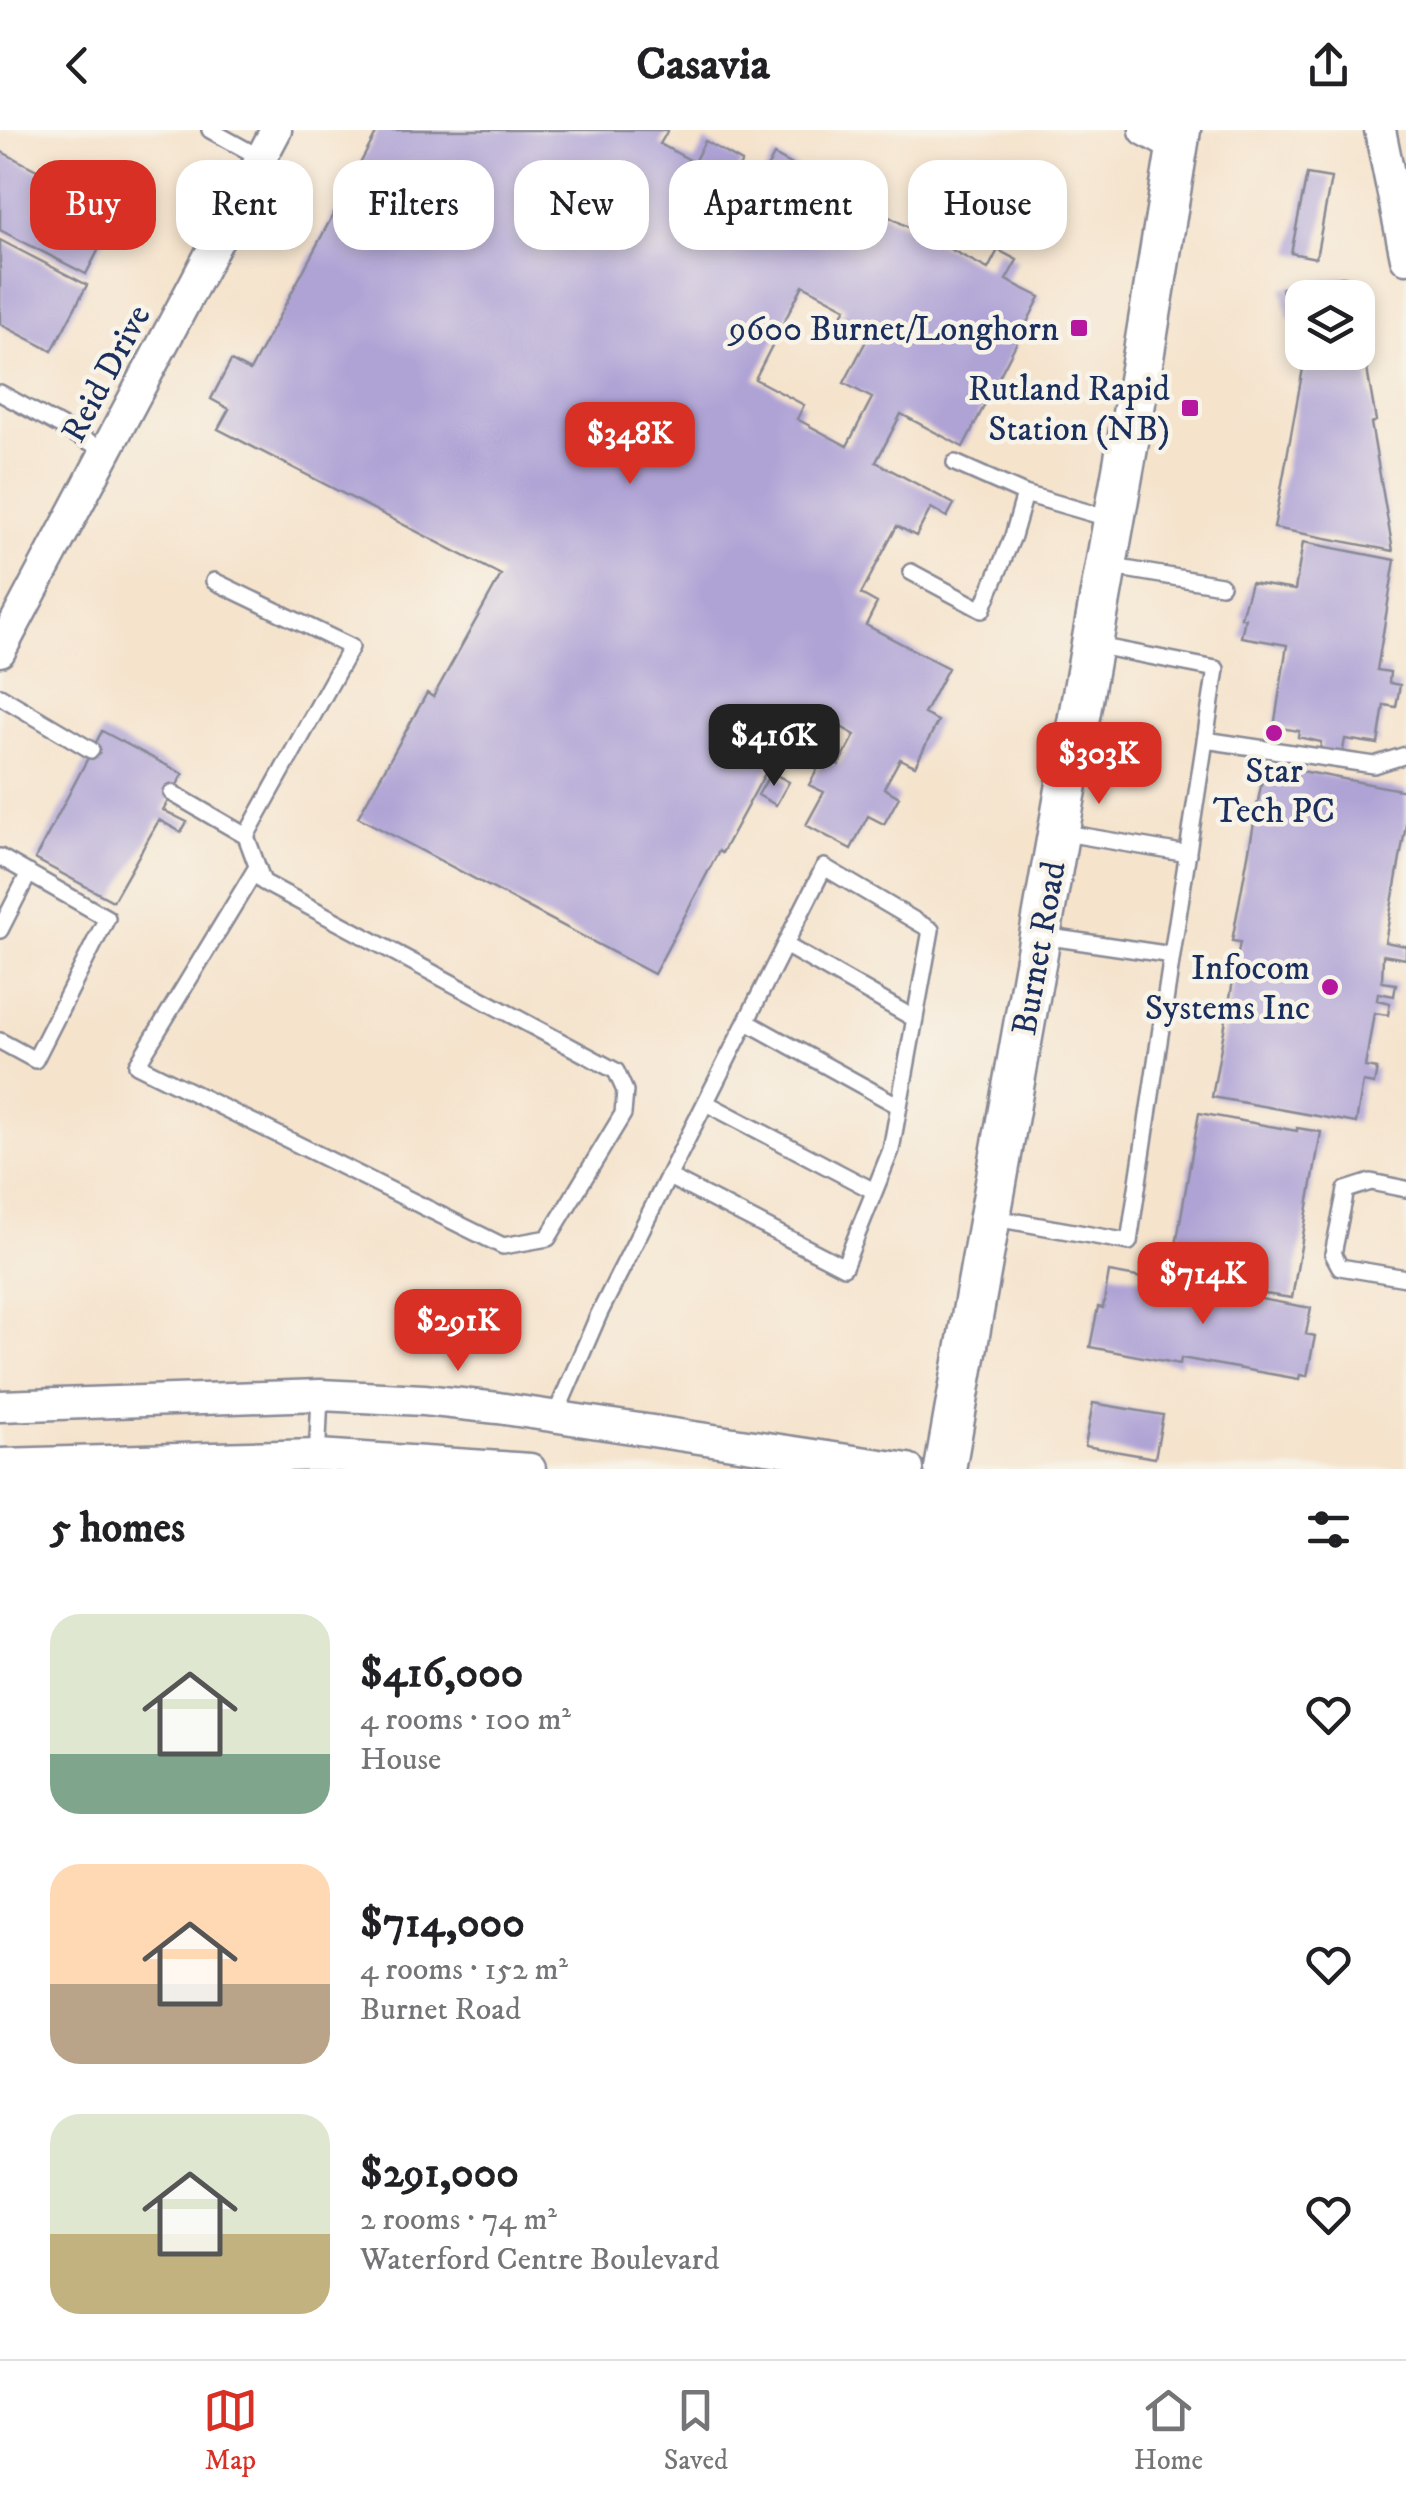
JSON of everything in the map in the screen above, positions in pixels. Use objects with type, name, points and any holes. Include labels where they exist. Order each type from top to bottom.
[{"type":"main road","name":"Burnet Road","points":[[945,1469],[1115,520],[1167,136]]},
{"type":"street","name":"Reid Drive","points":[[0,651],[276,130]]},
{"type":"street","points":[[1380,130],[1406,258]]},
{"type":"street","points":[[0,1406],[320,1395],[424,1400],[908,1469]]},
{"type":"street","points":[[0,1464],[317,1462],[530,1469]]},
{"type":"lane","points":[[210,130],[261,158]]},
{"type":"lane","points":[[0,393],[106,451]]},
{"type":"lane","points":[[956,463],[1026,494],[1115,520]]},
{"type":"lane","points":[[911,572],[982,610],[1014,536],[1026,494]]},
{"type":"lane","points":[[1107,566],[1221,584]]},
{"type":"lane","points":[[214,581],[351,648],[246,836]]},
{"type":"lane","points":[[990,1217],[1129,1242],[1216,669],[1093,644]]},
{"type":"lane","points":[[0,696],[91,750]]},
{"type":"lane","points":[[1205,740],[1374,765],[1406,755]]},
{"type":"lane","points":[[172,793],[246,836],[263,882],[616,1071],[624,1091],[623,1114],[548,1238],[503,1246],[137,1065],[257,867]]},
{"type":"lane","points":[[1059,832],[1188,854]]},
{"type":"lane","points":[[0,857],[107,918],[36,1060],[0,1042]]},
{"type":"lane","points":[[555,1416],[575,1364],[824,867],[931,930],[891,1150],[844,1267],[669,1177]]},
{"type":"lane","points":[[0,930],[29,873]]},
{"type":"lane","points":[[1041,935],[1172,955]]},
{"type":"lane","points":[[785,945],[915,1018]]},
{"type":"lane","points":[[746,1022],[899,1106]]},
{"type":"lane","points":[[706,1104],[874,1191]]},
{"type":"lane","points":[[1406,1189],[1372,1182],[1346,1190],[1333,1254],[1340,1268],[1406,1278]]},
{"type":"lane","points":[[317,1462],[320,1395]]},
{"type":"building","points":[[378,130],[668,130],[660,144],[690,160],[669,160],[669,250],[888,250],[888,216],[908,227],[908,250],[952,250],[988,269],[998,250],[1017,260],[1006,280],[1040,297],[963,447],[901,414],[876,462],[954,504],[947,517],[931,508],[916,536],[897,526],[861,594],[877,603],[866,625],[948,668],[924,714],[938,721],[915,766],[900,759],[884,788],[899,797],[884,824],[868,816],[851,849],[806,825],[824,792],[809,785],[824,757],[839,765],[855,735],[827,719],[819,735],[810,735],[800,754],[781,744],[654,974],[358,817],[427,693],[433,697],[501,575],[218,429],[229,409],[211,399],[231,361],[250,371],[333,215],[333,250],[494,250],[494,160],[362,160]],"holes":[[[803,285],[846,308],[837,324],[867,339],[844,383],[872,398],[847,446],[797,419],[804,405],[755,379]]]},
{"type":"building","points":[[705,141],[738,160],[695,160]]},
{"type":"building","points":[[0,151],[30,167],[30,245],[0,230]]},
{"type":"building","points":[[1307,174],[1331,178],[1316,258],[1291,253]]},
{"type":"building","points":[[0,240],[87,285],[52,351],[0,324]]},
{"type":"building","points":[[39,250],[98,250],[86,274]]},
{"type":"building","points":[[1303,370],[1367,370],[1376,421],[1371,423],[1393,551],[1274,528]]},
{"type":"building","points":[[1303,542],[1395,560],[1377,670],[1390,672],[1389,683],[1400,685],[1396,707],[1384,705],[1378,744],[1345,739],[1342,755],[1320,752],[1321,742],[1298,737],[1299,731],[1274,727],[1287,645],[1241,637],[1245,618],[1241,617],[1251,583],[1295,590]]},
{"type":"building","points":[[102,731],[183,774],[163,810],[187,822],[181,832],[159,820],[113,901],[35,859]]},
{"type":"building","points":[[1265,764],[1406,791],[1406,825],[1385,942],[1406,946],[1406,959],[1383,955],[1382,982],[1396,984],[1394,996],[1378,993],[1377,1000],[1390,1003],[1388,1015],[1374,1013],[1365,1067],[1377,1069],[1374,1084],[1363,1082],[1356,1123],[1212,1097],[1240,942],[1232,941]]},
{"type":"building","points":[[771,772],[789,782],[776,805],[758,795]]},
{"type":"building","points":[[1199,1113],[1321,1132],[1292,1298],[1170,1280]]},
{"type":"building","points":[[1109,1272],[1311,1308],[1306,1334],[1315,1336],[1307,1376],[1300,1375],[1299,1379],[1181,1358],[1180,1364],[1090,1347],[1098,1307],[1103,1308]]},
{"type":"building","points":[[1093,1403],[1163,1415],[1155,1458],[1085,1446]]},
{"type":"place","name":"9600 Burnet/Longhorn","points":[[1079,328]]},
{"type":"place","name":"Rutland Rapid Station (NB)","points":[[1190,408]]},
{"type":"place","name":"Star Tech PC","points":[[1274,733]]},
{"type":"place","name":"Infocom Systems Inc","points":[[1330,987]]}]
